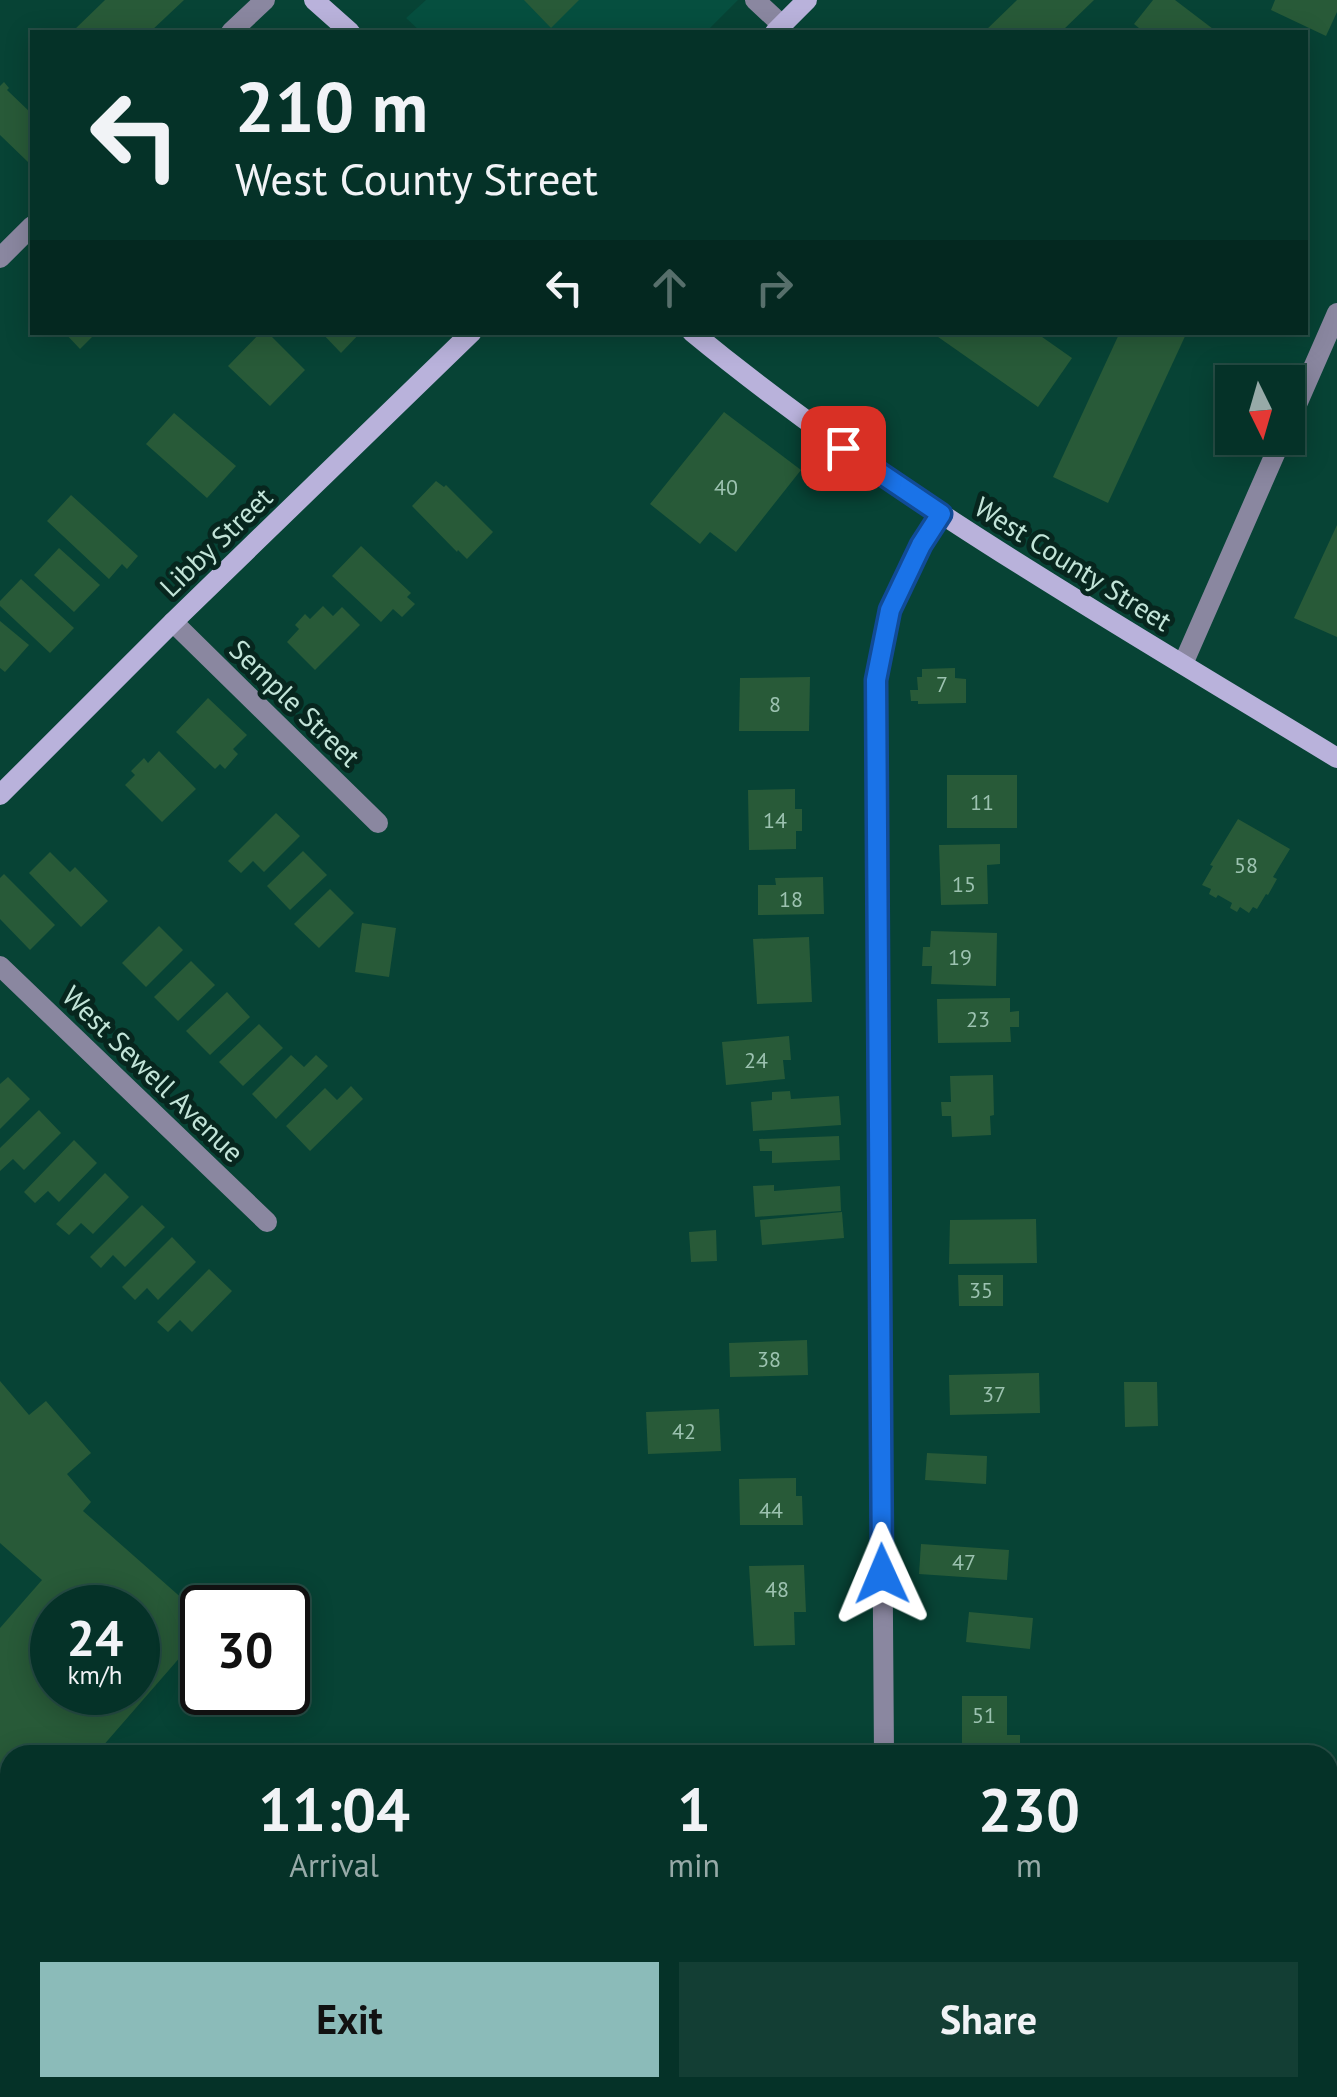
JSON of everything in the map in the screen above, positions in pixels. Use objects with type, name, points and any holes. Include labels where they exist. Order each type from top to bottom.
[{"type":"main road","points":[[314,0],[348,30]]},
{"type":"main road","points":[[778,29],[807,0]]},
{"type":"main road","name":"Libby Street","points":[[0,795],[469,335]]},
{"type":"main road","name":"West County Street","points":[[696,335],[786,406],[941,514],[1337,758]]},
{"type":"street","points":[[233,30],[264,0]]},
{"type":"street","points":[[755,0],[778,29]]},
{"type":"street","points":[[0,258],[30,228]]},
{"type":"street","points":[[1305,387],[1337,313]]},
{"type":"street","points":[[1183,664],[1275,455]]},
{"type":"street","points":[[884,1745],[876,680],[890,610],[921,545],[941,514]]},
{"type":"street","name":"Semple Street","points":[[173,622],[378,823]]},
{"type":"street","name":"West Sewell Avenue","points":[[0,966],[268,1222]]},
{"type":"shaded area","points":[[426,0],[738,0],[708,30],[419,30],[406,18]]},
{"type":"building","points":[[105,0],[184,0],[152,30],[74,30]]},
{"type":"building","points":[[524,0],[579,0],[551,28]]},
{"type":"building","points":[[1017,0],[1094,0],[1063,30],[986,30]]},
{"type":"building","points":[[1153,0],[1175,0],[1214,30],[1142,30],[1134,24]]},
{"type":"building","points":[[1275,0],[1337,0],[1337,12],[1326,36],[1271,10]]},
{"type":"building","points":[[4,82],[30,112],[28,162],[0,135],[0,86]]},
{"type":"building","points":[[67,335],[94,335],[80,349]]},
{"type":"building","points":[[258,335],[270,335],[305,370],[270,406],[228,366]]},
{"type":"building","points":[[324,335],[358,335],[341,353]]},
{"type":"building","points":[[935,335],[1039,335],[1072,358],[1038,407]]},
{"type":"building","points":[[1119,335],[1186,335],[1108,503],[1053,477]]},
{"type":"building","points":[[724,412],[801,470],[736,552],[710,532],[700,544],[650,504]]},
{"type":"building","points":[[174,413],[236,466],[207,498],[146,444]]},
{"type":"building","points":[[436,481],[446,485],[493,532],[467,559],[412,506]]},
{"type":"building","points":[[71,495],[138,556],[127,569],[122,564],[109,579],[47,521]]},
{"type":"building","points":[[1337,525],[1337,637],[1294,618]]},
{"type":"building","points":[[361,546],[411,593],[407,597],[415,604],[402,617],[393,609],[381,622],[332,576]]},
{"type":"building","points":[[59,548],[100,585],[74,612],[34,575]]},
{"type":"building","points":[[21,579],[74,628],[50,653],[0,606],[0,601]]},
{"type":"building","points":[[323,606],[333,616],[342,607],[360,625],[315,670],[287,642],[299,629],[295,625],[305,614],[310,619]]},
{"type":"building","points":[[0,621],[29,645],[5,672],[0,668]]},
{"type":"building","points":[[955,668],[955,678],[966,679],[966,703],[911,701],[910,690],[918,690],[917,677],[922,677],[922,669]]},
{"type":"building","points":[[810,677],[809,731],[739,731],[740,678]]},
{"type":"building","points":[[208,698],[247,735],[233,749],[238,754],[225,769],[220,764],[215,769],[176,732]]},
{"type":"building","points":[[159,751],[196,789],[162,822],[125,785],[135,775],[131,771],[144,758],[148,763]]},
{"type":"building","points":[[947,775],[1017,775],[1017,828],[947,828]]},
{"type":"building","points":[[795,789],[795,809],[802,809],[802,831],[796,831],[796,849],[749,850],[748,790]]},
{"type":"building","points":[[276,813],[300,836],[264,872],[253,861],[241,873],[228,861]]},
{"type":"building","points":[[1238,819],[1290,849],[1273,877],[1277,879],[1268,895],[1249,913],[1240,907],[1237,912],[1230,908],[1232,903],[1209,894],[1211,889],[1202,885]]},
{"type":"building","points":[[1000,844],[1000,864],[987,865],[988,904],[941,905],[939,845]]},
{"type":"building","points":[[303,851],[327,875],[290,910],[267,886]]},
{"type":"building","points":[[50,852],[70,872],[75,867],[108,901],[81,927],[29,873]]},
{"type":"building","points":[[4,874],[55,925],[30,950],[0,919],[0,878]]},
{"type":"building","points":[[823,877],[824,914],[758,915],[758,885],[776,885],[775,878]]},
{"type":"building","points":[[330,889],[354,913],[319,948],[294,924]]},
{"type":"building","points":[[362,923],[396,928],[389,977],[355,972]]},
{"type":"building","points":[[159,926],[183,950],[146,987],[122,963]]},
{"type":"building","points":[[931,931],[997,933],[996,986],[931,984],[932,966],[922,966],[923,947],[930,947]]},
{"type":"building","points":[[809,937],[812,1002],[757,1004],[753,939]]},
{"type":"building","points":[[191,961],[215,985],[178,1021],[154,997]]},
{"type":"building","points":[[227,992],[250,1017],[210,1055],[186,1031]]},
{"type":"building","points":[[1010,998],[1010,1012],[1019,1011],[1019,1027],[1010,1027],[1011,1042],[938,1043],[937,999]]},
{"type":"building","points":[[259,1024],[283,1048],[243,1086],[219,1062]]},
{"type":"building","points":[[789,1036],[791,1060],[783,1060],[785,1079],[726,1085],[722,1042]]},
{"type":"building","points":[[291,1055],[304,1067],[316,1055],[328,1066],[276,1119],[252,1094]]},
{"type":"building","points":[[993,1075],[991,1135],[952,1137],[951,1116],[942,1116],[941,1102],[951,1102],[950,1076]]},
{"type":"building","points":[[8,1077],[30,1099],[0,1129],[0,1084]]},
{"type":"building","points":[[351,1086],[363,1099],[310,1151],[286,1126],[325,1088],[337,1100]]},
{"type":"building","points":[[790,1091],[791,1099],[839,1096],[841,1125],[753,1131],[751,1102],[772,1100],[772,1092]]},
{"type":"building","points":[[39,1110],[61,1133],[24,1170],[13,1159],[0,1171],[0,1148]]},
{"type":"building","points":[[839,1136],[840,1160],[772,1163],[772,1151],[760,1151],[759,1139]]},
{"type":"building","points":[[74,1140],[97,1163],[59,1202],[48,1191],[35,1203],[24,1192]]},
{"type":"building","points":[[105,1173],[129,1197],[93,1234],[81,1223],[69,1235],[56,1224]]},
{"type":"building","points":[[774,1185],[774,1191],[840,1186],[841,1211],[755,1217],[753,1186]]},
{"type":"building","points":[[142,1205],[165,1227],[125,1267],[113,1255],[101,1268],[90,1257]]},
{"type":"building","points":[[842,1212],[844,1238],[762,1245],[760,1220]]},
{"type":"building","points":[[1036,1219],[1037,1263],[949,1264],[950,1220]]},
{"type":"building","points":[[716,1230],[717,1261],[691,1262],[689,1232]]},
{"type":"building","points":[[172,1237],[196,1262],[158,1300],[147,1288],[135,1300],[122,1287]]},
{"type":"building","points":[[209,1269],[232,1291],[192,1332],[180,1320],[168,1332],[157,1322]]},
{"type":"building","points":[[958,1275],[1003,1275],[1003,1306],[959,1306]]},
{"type":"building","points":[[807,1340],[808,1375],[730,1377],[729,1343]]},
{"type":"building","points":[[1039,1373],[1040,1413],[950,1415],[949,1375]]},
{"type":"building","points":[[0,1381],[29,1415],[46,1401],[91,1453],[67,1474],[91,1502],[83,1511],[180,1597],[180,1657],[160,1680],[160,1585],[38,1585],[42,1580],[0,1543]]},
{"type":"building","points":[[1124,1382],[1157,1382],[1158,1426],[1125,1427]]},
{"type":"building","points":[[719,1409],[721,1451],[648,1454],[646,1412]]},
{"type":"building","points":[[927,1453],[987,1456],[986,1484],[925,1480]]},
{"type":"building","points":[[796,1478],[796,1496],[802,1496],[803,1525],[740,1525],[739,1479]]},
{"type":"building","points":[[921,1544],[1009,1550],[1007,1580],[919,1574]]},
{"type":"building","points":[[804,1565],[806,1612],[794,1612],[795,1645],[754,1646],[749,1566]]},
{"type":"building","points":[[30,1594],[30,1715],[130,1715],[104,1745],[0,1745],[0,1628]]},
{"type":"building","points":[[969,1612],[1033,1618],[1030,1649],[966,1642]]},
{"type":"building","points":[[962,1696],[1007,1696],[1007,1735],[1020,1735],[1020,1745],[962,1745]]},
{"type":"route","points":[[843,448],[941,514],[921,545],[890,610],[876,680],[882,1574]]}]
